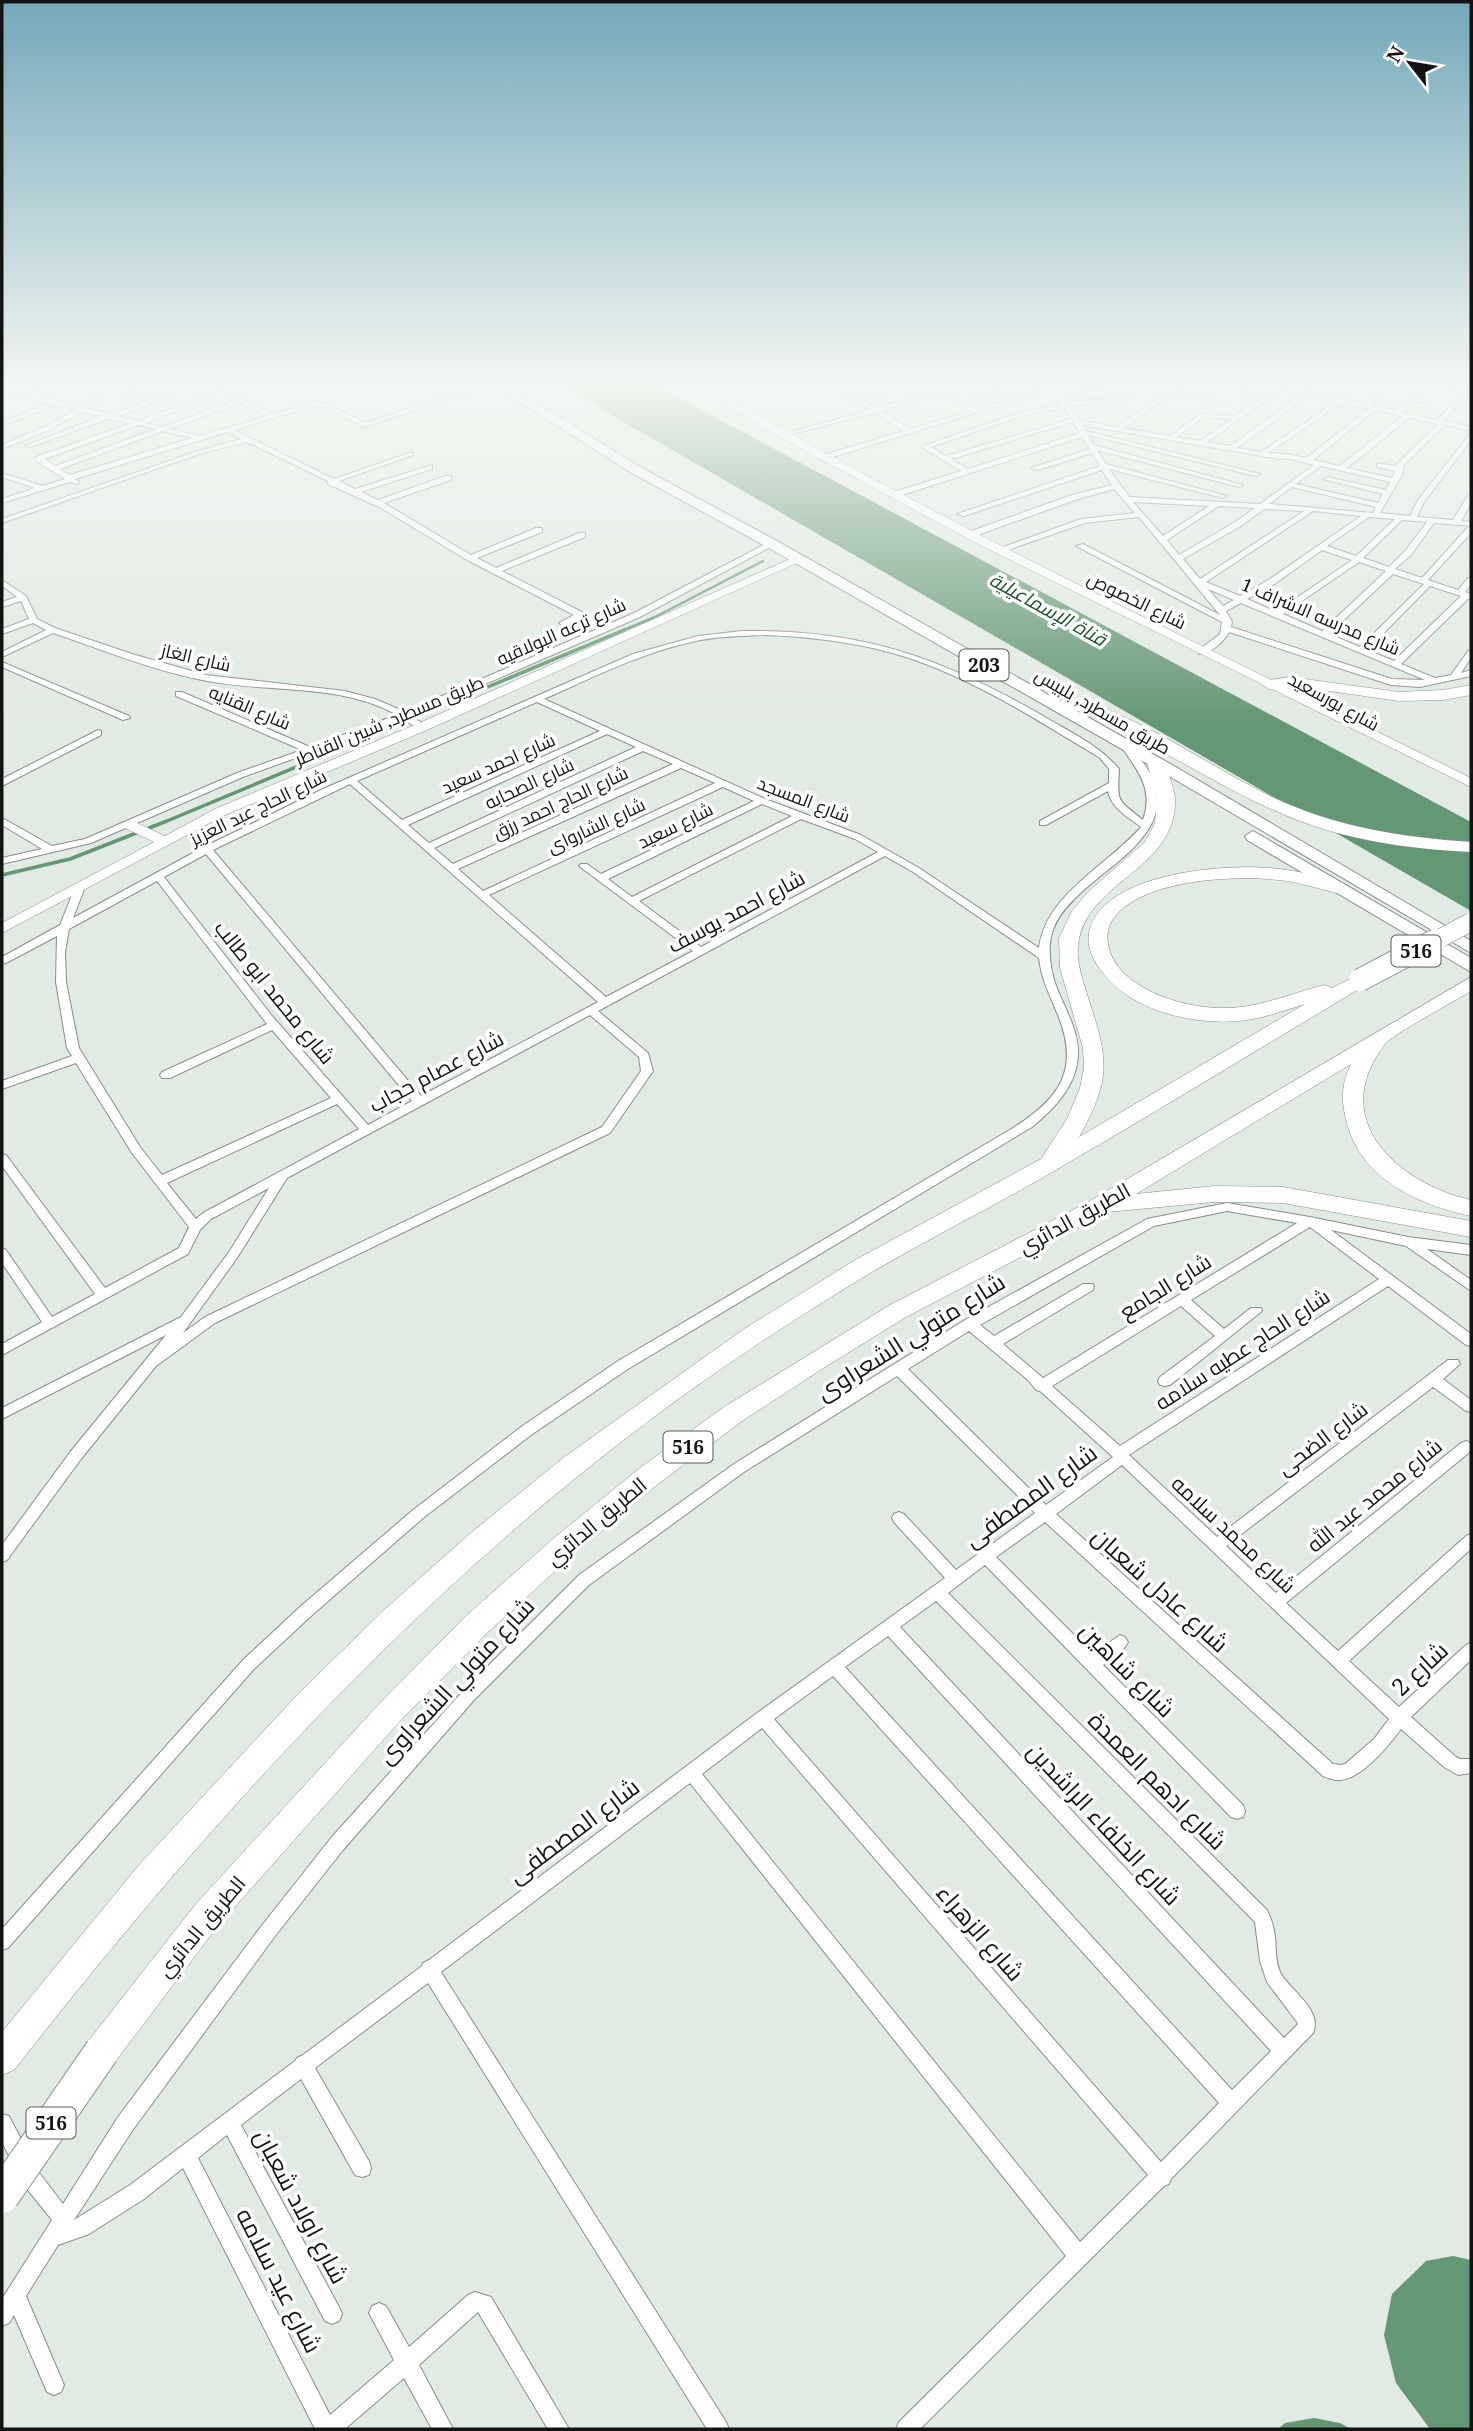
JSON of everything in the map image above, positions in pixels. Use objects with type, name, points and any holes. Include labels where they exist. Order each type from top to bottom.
[{"type":"highway","points":[[1269,684],[1298,681],[1390,696],[1436,695],[1471,690]]},
{"type":"highway","points":[[1067,702],[1116,719],[1260,798],[1308,818],[1390,839],[1471,847]]},
{"type":"highway","points":[[1034,1173],[1057,1153],[1076,1122],[1088,1092],[1095,1062],[1070,969],[1069,937],[1083,909],[1140,859],[1156,838],[1166,804],[1162,766]]},
{"type":"highway","points":[[1336,887],[1307,878],[1263,873],[1214,874],[1178,880],[1123,900],[1104,918],[1097,940],[1101,956],[1112,972],[1128,987],[1150,999],[1201,1014],[1256,1012],[1360,979]]},
{"type":"highway","name":"516","points":[[2,2058],[47,2000],[158,1869],[267,1748],[371,1643],[471,1550],[558,1477],[662,1397],[766,1326],[846,1277],[1034,1173],[1360,979],[1471,922]]},
{"type":"highway","name":"الطريق الدائري","points":[[2,2196],[102,2050],[206,1916],[389,1713],[477,1624],[564,1546],[701,1437],[816,1360],[898,1311],[1096,1208],[1471,983]]},
{"type":"highway","points":[[1382,1038],[1362,1062],[1354,1082],[1353,1107],[1366,1147],[1386,1169],[1409,1185],[1437,1198],[1471,1208]]},
{"type":"highway","points":[[1096,1208],[1192,1195],[1283,1195],[1471,1229]]},
{"type":"main road","name":"طريق مسطرد, بلبيس","points":[[686,497],[1162,766],[1471,948]]},
{"type":"main road","name":"طريق مسطرد, بلبيس","points":[[711,497],[1471,936]]},
{"type":"main road","name":"شارع الخصوص","points":[[898,497],[1269,684]]},
{"type":"main road","name":"طريق مسطرد, شبين القناطر","points":[[2,929],[80,887],[158,838],[422,727],[797,559]]},
{"type":"main road","name":"شارع بورسعيد","points":[[1269,684],[1471,783]]},
{"type":"main road","name":"شارع بورسعيد","points":[[1269,684],[1296,703],[1471,793]]},
{"type":"main road","points":[[1162,766],[1176,787],[1184,793],[1471,966]]},
{"type":"main road","points":[[132,826],[158,838]]},
{"type":"street","points":[[2,521],[71,497]]},
{"type":"street","points":[[365,497],[470,558],[607,628]]},
{"type":"street","points":[[377,503],[393,497]]},
{"type":"street","points":[[961,514],[1010,497]]},
{"type":"street","points":[[969,535],[1071,497]]},
{"type":"street","points":[[1162,540],[1221,497]]},
{"type":"street","points":[[1178,559],[1274,497]]},
{"type":"street","points":[[1344,497],[1380,506]]},
{"type":"street","points":[[1222,610],[1273,581],[1372,514],[1385,497]]},
{"type":"street","points":[[1413,517],[1424,497]]},
{"type":"street","points":[[1456,522],[1471,497]]},
{"type":"street","points":[[1198,581],[1308,509],[1313,498]]},
{"type":"street","points":[[1127,499],[1402,516],[1471,526],[1426,582],[1362,650]]},
{"type":"street","points":[[1127,499],[1222,610],[1228,625],[1221,639],[1202,652]]},
{"type":"street","points":[[999,550],[1084,521],[1140,515]]},
{"type":"street","points":[[1277,615],[1358,559],[1402,516]]},
{"type":"street","points":[[1324,635],[1408,553],[1433,519]]},
{"type":"street","points":[[470,558],[539,530]]},
{"type":"street","points":[[496,571],[582,535]]},
{"type":"street","name":"شارع ترعه البولاقيه","points":[[2,861],[88,841],[132,826],[218,784],[406,715],[588,637],[772,544]]},
{"type":"street","points":[[1080,545],[1228,625],[1377,679],[1406,684],[1471,673]]},
{"type":"street","points":[[1321,547],[1466,595]]},
{"type":"street","points":[[1396,664],[1466,595],[1471,580]]},
{"type":"street","name":"شارع مدرسه الاشراف 1","points":[[1198,581],[1434,681]]},
{"type":"street","points":[[2,582],[23,598],[34,620],[2,632]]},
{"type":"street","points":[[2,605],[23,598]]},
{"type":"street","points":[[580,615],[563,623],[588,637]]},
{"type":"street","name":"شارع الغاز","points":[[34,620],[52,630],[204,678],[341,692],[380,702],[406,715]]},
{"type":"street","points":[[2,655],[52,630]]},
{"type":"street","name":"شارع الحاج عبد العزيز","points":[[2,961],[207,849],[351,780],[636,656],[673,644],[718,635],[790,635],[853,642],[913,657],[979,686],[1103,756],[1114,769],[1113,795],[1119,805],[1146,827]]},
{"type":"street","points":[[1454,676],[1471,653]]},
{"type":"street","points":[[2,664],[127,718]]},
{"type":"street","name":"شارع القنايه","points":[[179,694],[310,750]]},
{"type":"street","name":"شارع المسجد","points":[[537,699],[762,801],[858,837],[916,870],[1045,957]]},
{"type":"street","points":[[406,715],[422,727]]},
{"type":"street","name":"شارع احمد سعيد","points":[[401,824],[607,731]]},
{"type":"street","points":[[2,783],[99,733]]},
{"type":"street","points":[[395,738],[413,752]]},
{"type":"street","points":[[2,1941],[249,1664],[418,1514],[526,1431],[623,1365],[1040,1115],[1063,1087],[1071,1068],[1073,1047],[1049,983],[1045,957],[1047,932],[1063,903],[1075,890],[1123,854],[1146,827],[1151,814],[1150,790],[1139,763],[1126,746]]},
{"type":"street","name":"شارع الصحابه","points":[[428,847],[643,747]]},
{"type":"street","name":"شارع الحاج احمد رزق","points":[[452,869],[681,764]]},
{"type":"street","points":[[351,780],[606,1003]]},
{"type":"street","name":"شارع الشارواى","points":[[482,895],[723,783]]},
{"type":"street","points":[[1042,823],[1112,785]]},
{"type":"street","name":"شارع سعيد","points":[[601,878],[762,801]]},
{"type":"street","points":[[632,901],[801,815]]},
{"type":"street","points":[[2,821],[51,850]]},
{"type":"street","points":[[207,849],[419,1102]]},
{"type":"street","name":"شارع احمد يوسف","points":[[606,1003],[884,853]]},
{"type":"street","points":[[584,866],[701,952]]},
{"type":"street","name":"شارع محمد ابو طالب","points":[[158,876],[274,1025],[365,1129]]},
{"type":"street","points":[[80,887],[65,926],[60,952],[61,982],[74,1048],[136,1150],[195,1227]]},
{"type":"street","name":"شارع عصام حجاب","points":[[2,1350],[184,1251],[195,1227],[207,1216],[365,1129],[606,1003]]},
{"type":"street","points":[[153,1362],[211,1320],[606,1130],[647,1071],[644,1056],[591,1012]]},
{"type":"street","points":[[166,1075],[274,1025]]},
{"type":"street","points":[[2,1086],[78,1058]]},
{"type":"street","points":[[160,1181],[339,1099]]},
{"type":"street","points":[[2,1158],[103,1295]]},
{"type":"street","points":[[2,1556],[76,1455],[187,1319],[233,1255],[282,1176]]},
{"type":"street","name":"شارع متولي الشعراوى","points":[[2,2316],[133,2113],[337,1844],[403,1766],[583,1580],[739,1468],[970,1324],[1151,1222],[1227,1207],[1310,1220],[1408,1242],[1471,1250]]},
{"type":"street","points":[[1310,1220],[1471,1340]]},
{"type":"street","name":"شارع الجامع","points":[[1041,1386],[1310,1220]]},
{"type":"street","points":[[1408,1242],[1471,1286]]},
{"type":"street","points":[[2,1253],[49,1323]]},
{"type":"street","name":"شارع الحاج عطيه سلامه","points":[[1120,1456],[1388,1279]]},
{"type":"street","points":[[993,1343],[1088,1287]]},
{"type":"street","points":[[1181,1299],[1224,1336]]},
{"type":"street","points":[[1165,1381],[1256,1311]]},
{"type":"street","points":[[2,1414],[187,1319]]},
{"type":"street","name":"شارع محمد سلامه","points":[[970,1324],[1217,1545],[1399,1718],[1450,1762],[1458,1767],[1471,1766]]},
{"type":"street","name":"شارع الضحى","points":[[1217,1545],[1453,1364]]},
{"type":"street","name":"شارع عادل شعبان","points":[[900,1370],[1046,1515],[1329,1771],[1341,1773],[1351,1769],[1380,1744],[1399,1718]]},
{"type":"street","points":[[1434,1380],[1471,1407]]},
{"type":"street","name":"شارع محمد عبد الله","points":[[1276,1602],[1466,1447]]},
{"type":"street","name":"شارع المصطفى","points":[[51,2238],[82,2227],[110,2211],[187,2155],[303,2064],[763,1718],[1046,1515],[1120,1456]]},
{"type":"street","points":[[899,1518],[956,1580]]},
{"type":"street","points":[[1338,1661],[1471,1540]]},
{"type":"street","name":"شارع شاهين","points":[[987,1558],[1237,1811]]},
{"type":"street","name":"شارع ادهم العمدة","points":[[938,1593],[1261,1916],[1266,1927],[1266,1947],[1273,1977],[1307,2022],[1307,2027],[1284,2051]]},
{"type":"street","name":"شارع الخلفاء الراشدين","points":[[890,1627],[1284,2051]]},
{"type":"street","points":[[1092,1664],[1120,1642]]},
{"type":"street","name":"شارع 2","points":[[1399,1718],[1471,1650]]},
{"type":"street","points":[[835,1667],[1232,2104]]},
{"type":"street","name":"شارع الزهراء","points":[[763,1718],[1162,2177]]},
{"type":"street","points":[[691,1772],[1079,2256]]},
{"type":"street","points":[[429,1969],[719,2429]]},
{"type":"street","points":[[906,2429],[1162,2177],[1284,2051]]},
{"type":"street","points":[[303,2064],[362,2168]]},
{"type":"street","name":"شارع اولاد شعبان","points":[[229,2121],[332,2315]]},
{"type":"street","points":[[2,2123],[30,2177],[64,2219]]},
{"type":"street","name":"شارع عيد سلامه","points":[[187,2155],[328,2429]]},
{"type":"street","points":[[15,2294],[54,2385]]},
{"type":"street","points":[[328,2429],[475,2302],[480,2301],[559,2429]]},
{"type":"street","points":[[379,2314],[443,2429]]},
{"type":"water","name":"قناة الإسماعيلية","points":[[755,497],[865,497],[1471,822],[1471,911]]},
{"type":"water","points":[[1453,2256],[1471,2260],[1471,2429],[1430,2429],[1396,2383],[1384,2335],[1392,2294],[1426,2261]]},
{"type":"water","points":[[1314,2418],[1340,2423],[1351,2429],[1278,2429],[1285,2423]]},
{"type":"waterway","points":[[619,632],[655,617],[763,561]]},
{"type":"waterway","points":[[2,875],[70,859],[167,821],[624,630]]}]
